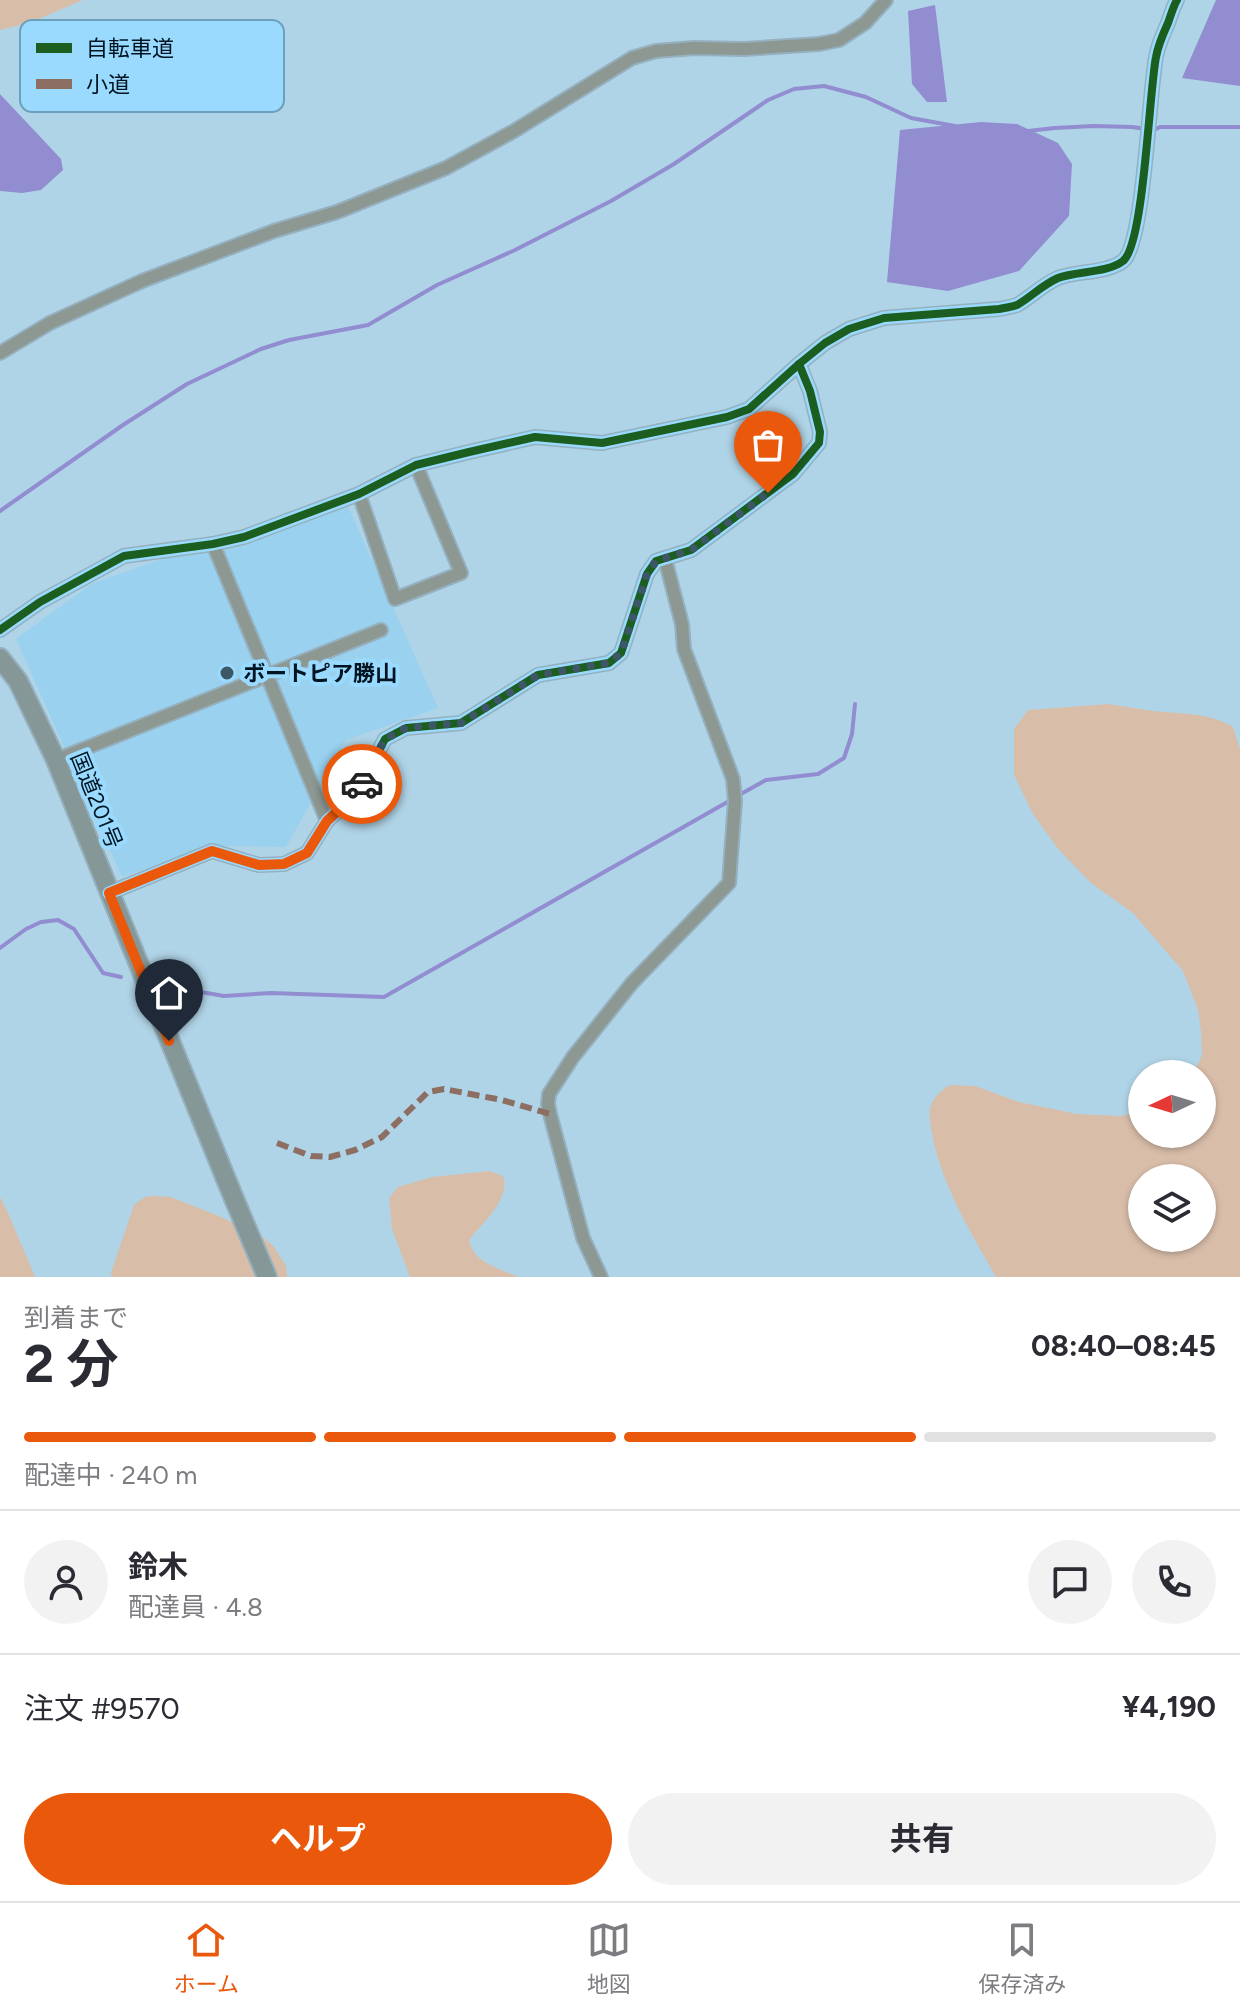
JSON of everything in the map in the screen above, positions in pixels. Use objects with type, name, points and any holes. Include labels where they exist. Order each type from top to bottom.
[{"type":"highway","name":"国道201号","points":[[0,658],[18,681],[56,760],[267,1277]]},
{"type":"street","points":[[0,353],[50,323],[142,281],[274,231],[337,212],[446,168],[514,131],[632,58],[656,51],[744,49],[839,40],[865,23],[886,0]]},
{"type":"street","points":[[0,630],[40,602],[124,556],[244,537],[359,494],[416,465],[535,437],[602,443],[727,417],[749,409],[825,343],[849,329],[884,318],[999,309],[1015,305],[1060,277],[1105,268],[1125,259],[1131,247],[1139,210],[1155,60],[1177,0]]},
{"type":"street","points":[[109,893],[212,851],[259,865],[284,864],[307,853],[327,821],[356,794],[385,739],[406,728],[461,723],[538,675],[609,663],[621,653],[647,574],[656,561],[691,550],[793,474],[819,443],[820,432],[814,405],[799,364]]},
{"type":"street","points":[[359,494],[395,599],[461,573],[416,465]]},
{"type":"street","points":[[213,544],[327,821]]},
{"type":"street","points":[[601,1277],[583,1238],[550,1114],[549,1094],[573,1057],[632,983],[729,883],[735,801],[733,779],[684,649],[682,624],[665,559]]},
{"type":"street","points":[[56,760],[381,630]]},
{"type":"shaded area","points":[[0,0],[83,0],[36,20],[20,20],[20,25],[0,30]]},
{"type":"shaded area","points":[[1216,0],[1240,0],[1240,86],[1182,78]]},
{"type":"shaded area","points":[[935,5],[947,102],[927,102],[912,84],[908,11]]},
{"type":"shaded area","points":[[0,94],[61,159],[63,170],[41,190],[22,193],[0,191]]},
{"type":"shaded area","points":[[981,122],[1017,124],[1058,143],[1072,164],[1069,216],[1019,271],[948,291],[887,282],[900,130]]},
{"type":"shaded area","name":"ボートピア勝山","points":[[346,502],[438,708],[346,740],[286,847],[216,846],[122,877],[16,639],[91,584],[219,539]]},
{"type":"shaded area","points":[[1109,704],[1204,716],[1233,727],[1240,749],[1240,1277],[996,1277],[948,1186],[935,1148],[930,1111],[935,1098],[949,1085],[975,1086],[1019,1102],[1077,1114],[1128,1114],[1128,1148],[1216,1148],[1216,1060],[1200,1060],[1202,1055],[1198,1010],[1183,971],[1133,913],[1091,883],[1059,850],[1033,814],[1014,775],[1014,729],[1028,710]]},
{"type":"shaded area","points":[[490,1171],[503,1176],[503,1193],[494,1210],[469,1240],[471,1248],[481,1259],[518,1277],[410,1277],[392,1229],[389,1198],[398,1187],[432,1177]]},
{"type":"shaded area","points":[[152,1196],[171,1197],[264,1238],[286,1266],[287,1277],[112,1277],[134,1205]]},
{"type":"shaded area","points":[[0,1197],[8,1213],[35,1277],[0,1277]]},
{"type":"waterway","points":[[0,511],[187,384],[261,349],[289,340],[368,325],[437,285],[611,201],[674,164],[768,100],[794,89],[824,86],[866,97],[911,118],[955,126]]},
{"type":"waterway","points":[[1028,131],[1093,126],[1154,130],[1160,127],[1240,127]]},
{"type":"waterway","points":[[739,795],[766,780],[818,774],[844,758],[852,734],[855,704]]},
{"type":"waterway","points":[[172,987],[224,996],[271,993],[384,997],[731,800]]},
{"type":"waterway","points":[[0,948],[26,929],[41,922],[58,920],[74,929],[103,973],[121,977]]},
{"type":"marked path","points":[[277,1143],[311,1156],[330,1157],[355,1150],[382,1137],[428,1092],[444,1089],[502,1100],[550,1114]]},
{"type":"cycle path","points":[[0,630],[40,602],[124,556],[244,537],[359,494],[416,465],[469,452],[535,437],[602,443],[727,417],[749,409],[825,343],[849,329],[884,318],[1017,305],[1058,278],[1117,265],[1130,249],[1136,227],[1156,57],[1177,0]]},
{"type":"cycle path","points":[[109,893],[212,851],[259,865],[284,864],[307,853],[327,821],[356,794],[385,739],[406,728],[461,723],[538,675],[609,663],[621,653],[647,574],[656,561],[691,550],[793,474],[819,443],[820,432],[810,391],[799,364]]},
{"type":"way so far","points":[[362,784],[385,739],[406,728],[461,723],[538,675],[609,663],[621,653],[647,574],[656,561],[691,550],[768,493]]},
{"type":"place","name":"ボートピア勝山","points":[[227,673]]},
{"type":"route","points":[[169,1041],[109,893],[212,851],[259,865],[284,864],[307,853],[327,821],[356,794],[362,784]]}]
